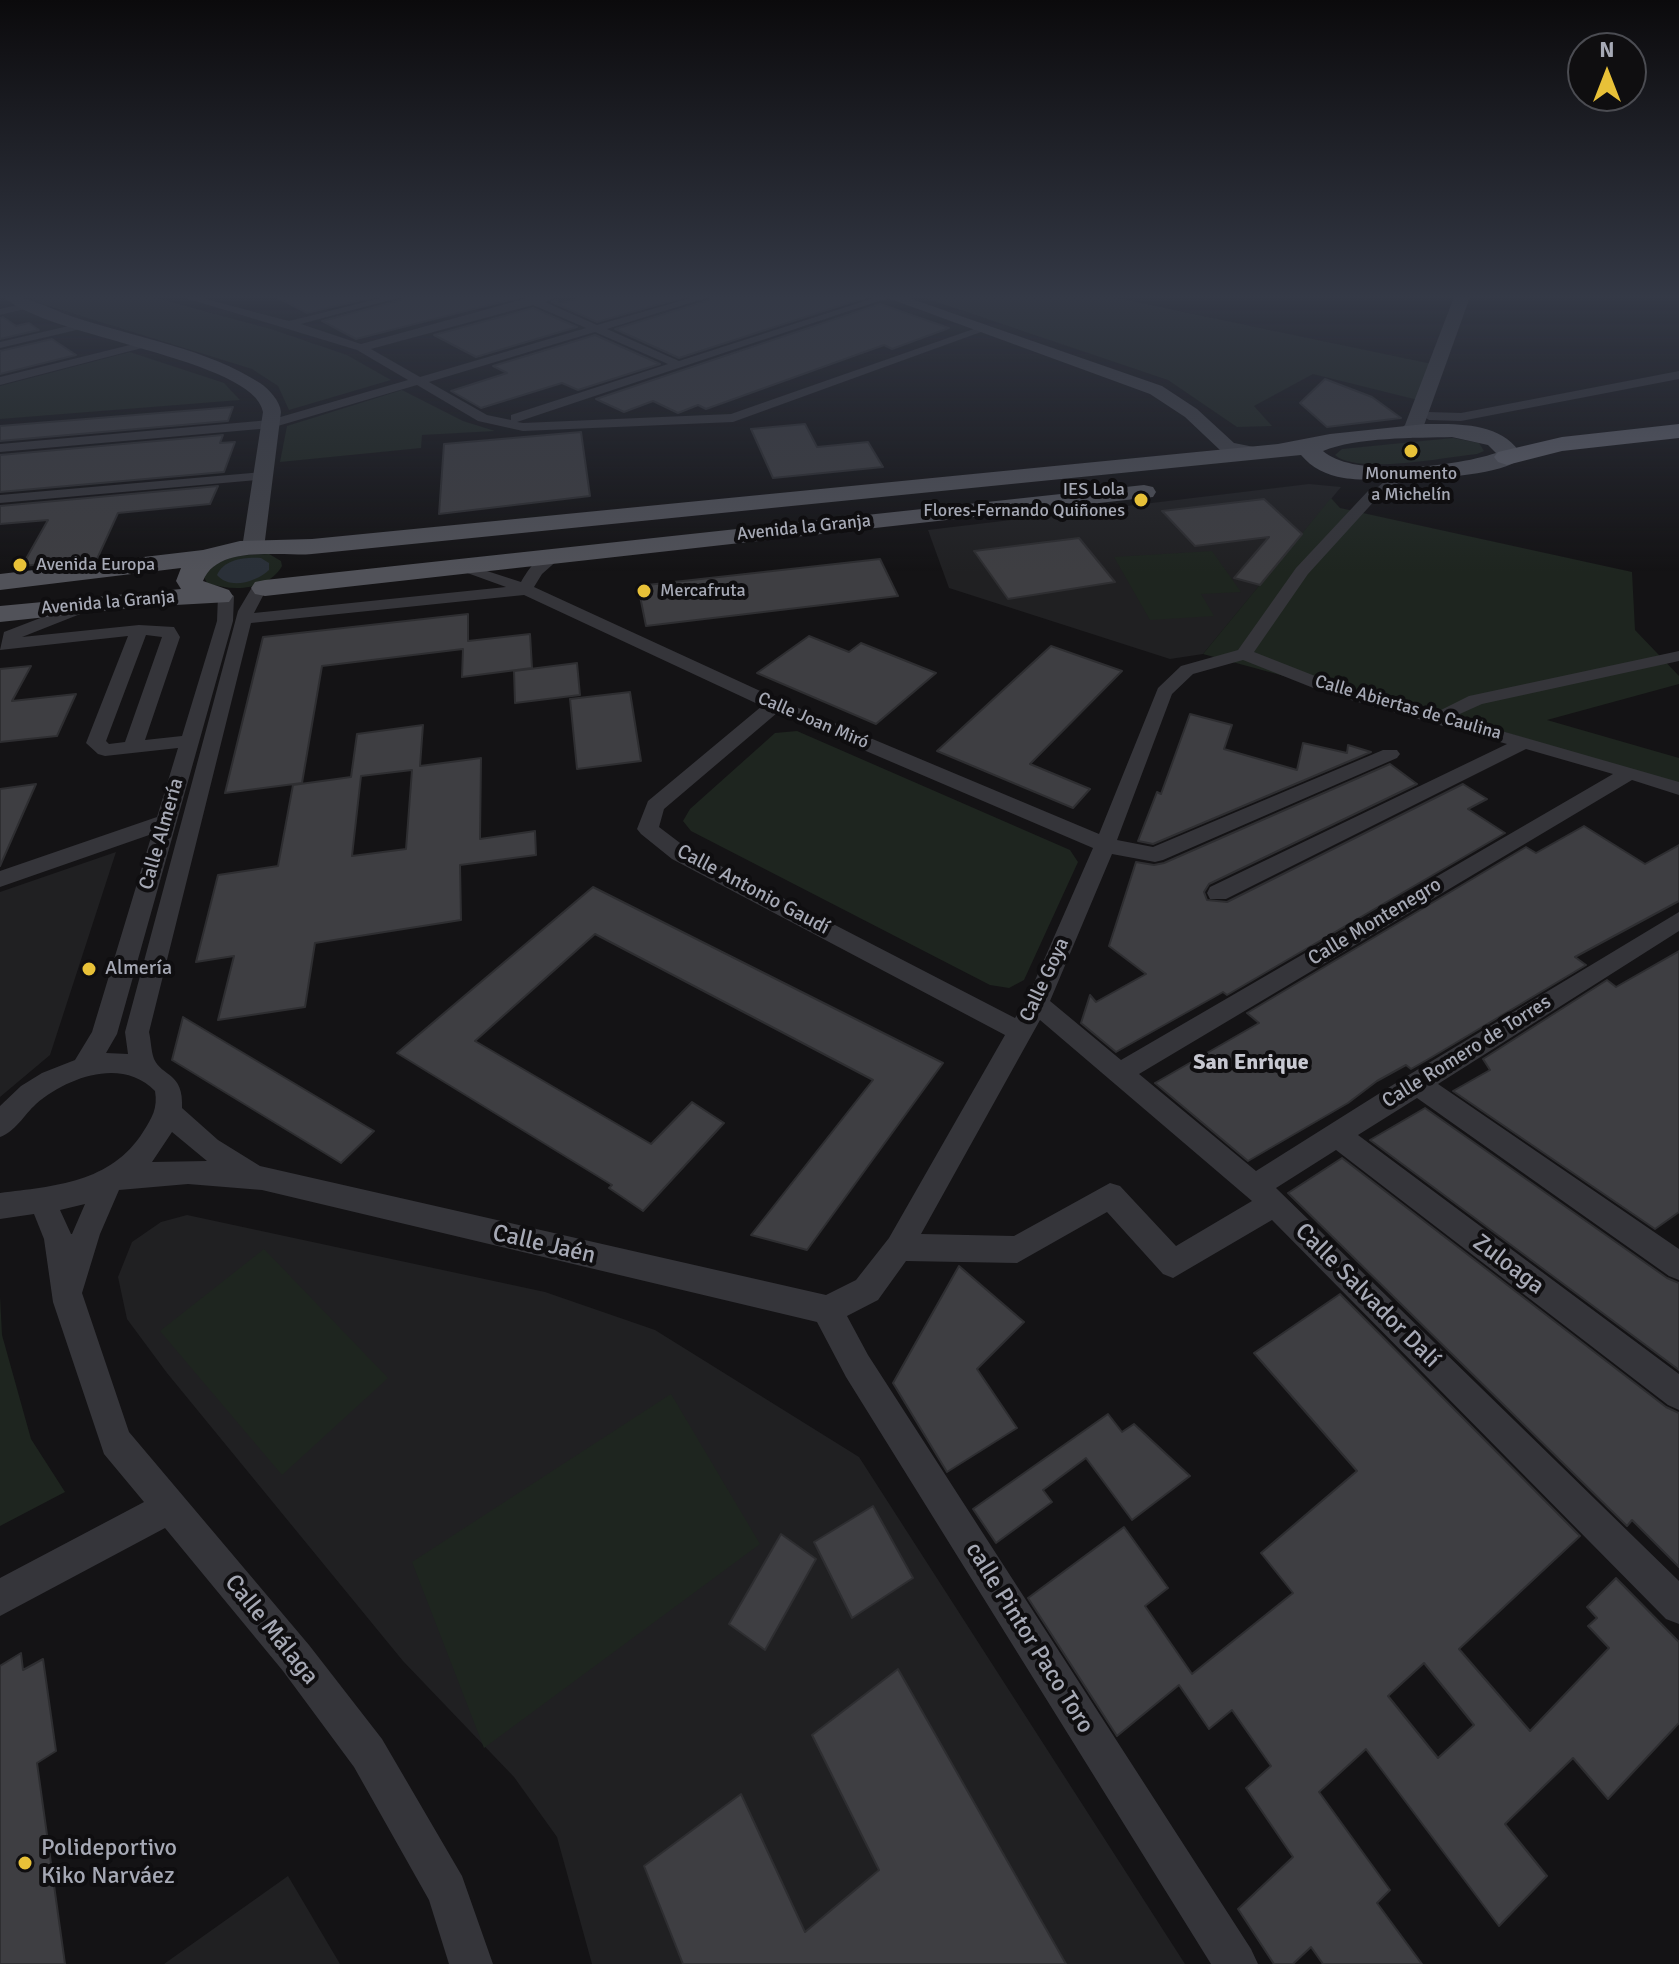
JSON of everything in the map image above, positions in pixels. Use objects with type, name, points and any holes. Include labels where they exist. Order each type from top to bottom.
[{"type":"highway","points":[[1478,434],[1562,444],[1679,431]]},
{"type":"main road","name":"Avenida la Granja","points":[[0,582],[266,548],[1223,452],[1257,453],[1313,447],[1330,441],[1404,434],[1478,434]]},
{"type":"main road","points":[[1304,475],[1401,472],[1489,463],[1478,434]]},
{"type":"main road","points":[[1313,447],[1311,453],[1315,459],[1347,472]]},
{"type":"main road","name":"Avenida la Granja","points":[[0,614],[89,604],[221,596],[456,566],[1169,489]]},
{"type":"main road","points":[[261,590],[284,578],[295,564],[293,557],[266,548]]},
{"type":"main road","name":"Avenida la Granja","points":[[212,557],[194,570],[189,581],[195,589],[221,596]]},
{"type":"street","points":[[256,389],[272,407],[263,476],[266,548]]},
{"type":"street","points":[[0,448],[271,424],[391,389]]},
{"type":"street","points":[[431,389],[483,418],[523,427],[733,418],[815,389]]},
{"type":"street","points":[[502,423],[607,389]]},
{"type":"street","points":[[1152,389],[1191,413],[1223,452]]},
{"type":"street","points":[[1404,434],[1414,428],[1425,411],[1432,389]]},
{"type":"street","points":[[1425,411],[1478,434],[1632,389]]},
{"type":"street","points":[[1347,472],[1365,483],[1373,494]]},
{"type":"street","points":[[1244,654],[1302,571],[1373,494],[1383,490],[1401,472]]},
{"type":"street","points":[[0,499],[263,476]]},
{"type":"street","points":[[244,619],[525,589],[535,571],[554,555]]},
{"type":"street","name":"Calle Joan Miró","points":[[456,566],[525,589],[775,705],[1105,845],[1155,855],[1390,754]]},
{"type":"street","name":"Calle Almería","points":[[143,1067],[137,1032],[244,619],[261,590]]},
{"type":"street","name":"Calle Almería","points":[[84,1067],[104,1034],[225,621],[221,596]]},
{"type":"street","points":[[0,639],[89,604]]},
{"type":"street","points":[[0,645],[139,630],[168,631],[171,637],[133,747]]},
{"type":"street","points":[[139,630],[96,743],[105,750],[189,741]]},
{"type":"street","name":"Calle Abiertas de Caulina","points":[[1244,654],[1332,689],[1526,742],[1679,789]]},
{"type":"street","name":"Calle Goya","points":[[827,1310],[867,1290],[899,1247],[1037,1004],[1105,845],[1164,692],[1187,670],[1244,654]]},
{"type":"street","points":[[1441,719],[1446,713],[1476,700],[1679,656]]},
{"type":"street","name":"Calle Antonio Gaudí","points":[[775,705],[655,806],[648,829],[680,854],[1020,1032]]},
{"type":"street","points":[[1218,893],[1526,742]]},
{"type":"street","name":"Calle Montenegro","points":[[1120,1073],[1630,772]]},
{"type":"street","points":[[0,879],[165,822]]},
{"type":"street","name":"Calle Romero de Torres","points":[[899,1247],[1017,1250],[1110,1195],[1173,1264],[1265,1195],[1337,1135],[1679,920]]},
{"type":"street","name":"Calle Salvador Dalí","points":[[1037,1004],[1265,1195],[1679,1606]]},
{"type":"street","points":[[0,1126],[26,1097],[60,1076],[105,1062],[143,1067],[163,1081],[168,1092],[169,1113]]},
{"type":"street","points":[[1416,1083],[1678,1265]]},
{"type":"street","name":"Calle Jaén","points":[[0,1206],[70,1198],[114,1178],[151,1146],[169,1113],[208,1148],[262,1178]]},
{"type":"street","name":"Zuloaga","points":[[1337,1135],[1679,1394]]},
{"type":"street","name":"Calle Jaén","points":[[114,1178],[188,1172],[262,1178],[827,1310]]},
{"type":"street","points":[[68,1302],[73,1271],[114,1178]]},
{"type":"street","points":[[0,1189],[7,1195],[37,1201]]},
{"type":"street","name":"Calle Málaga","points":[[37,1201],[59,1239],[68,1302],[116,1442],[296,1658],[368,1753],[447,1891],[471,1964]]},
{"type":"street","name":"calle Pintor Paco Toro","points":[[827,1310],[857,1366],[1236,1964]]},
{"type":"street","points":[[0,1598],[169,1507]]},
{"type":"shaded area","points":[[0,389],[229,389],[240,400],[0,419]]},
{"type":"shaded area","points":[[279,389],[362,389],[289,410]]},
{"type":"shaded area","points":[[1181,389],[1286,389],[1254,406],[1272,426],[1237,427]]},
{"type":"shaded area","points":[[1372,389],[1427,389],[1422,401]]},
{"type":"shaded area","points":[[402,390],[463,421],[495,431],[422,435],[421,448],[280,462],[287,426]]},
{"type":"shaded area","points":[[1453,438],[1479,443],[1484,451],[1425,461],[1382,464],[1346,461],[1335,455],[1342,449]]},
{"type":"shaded area","points":[[1309,484],[1341,487],[1203,654],[1170,659],[949,588],[928,530]]},
{"type":"shaded area","points":[[1331,498],[1340,508],[1632,572],[1635,630],[1679,676],[1679,684],[1547,720],[1679,758],[1679,786],[1443,713],[1376,701],[1203,654]]},
{"type":"shaded area","points":[[1212,551],[1241,592],[1201,594],[1214,616],[1150,620],[1114,557]]},
{"type":"shaded area","points":[[269,554],[281,561],[282,566],[275,575],[258,585],[227,587],[207,583],[204,577],[210,569],[225,560]]},
{"type":"shaded area","points":[[261,558],[269,563],[269,570],[250,581],[229,582],[217,575],[230,562]]},
{"type":"shaded area","points":[[797,731],[1070,850],[1078,862],[1024,980],[1009,988],[990,985],[691,831],[683,821],[690,809],[775,733]]},
{"type":"shaded area","points":[[116,852],[50,1055],[0,1097],[0,892]]},
{"type":"shaded area","points":[[187,1215],[545,1292],[655,1330],[859,1457],[1185,1964],[592,1964],[557,1837],[514,1777],[403,1661],[167,1373],[127,1319],[118,1277],[132,1242],[161,1222]]},
{"type":"shaded area","points":[[264,1249],[388,1378],[282,1475],[160,1331]]},
{"type":"shaded area","points":[[0,1296],[2,1335],[31,1439],[65,1492],[0,1526]]},
{"type":"shaded area","points":[[671,1394],[760,1544],[484,1748],[412,1562]]},
{"type":"shaded area","points":[[288,1876],[340,1964],[164,1964]]},
{"type":"building","points":[[458,389],[544,389],[481,408],[451,391]]},
{"type":"building","points":[[627,389],[763,389],[706,409],[698,405],[678,413],[653,401],[624,412],[596,399]]},
{"type":"building","points":[[1315,389],[1350,389],[1372,397],[1401,418],[1327,427],[1300,403]]},
{"type":"building","points":[[233,407],[228,421],[0,441],[0,426]]},
{"type":"building","points":[[805,424],[817,447],[868,442],[883,467],[773,478],[751,429]]},
{"type":"building","points":[[581,432],[590,496],[439,514],[444,444]]},
{"type":"building","points":[[223,435],[220,443],[235,442],[224,472],[0,492],[0,455]]},
{"type":"building","points":[[218,486],[210,504],[118,513],[97,559],[22,566],[48,520],[0,524],[0,506]]},
{"type":"building","points":[[1264,499],[1302,534],[1260,585],[1234,578],[1269,537],[1195,546],[1162,511]]},
{"type":"building","points":[[1079,538],[1115,582],[1008,599],[974,551]]},
{"type":"building","points":[[880,559],[898,596],[646,626],[638,586]]},
{"type":"building","points":[[468,614],[468,641],[530,634],[532,668],[462,677],[463,649],[322,666],[302,783],[225,793],[263,637]]},
{"type":"building","points":[[809,636],[849,652],[861,643],[936,673],[876,724],[757,673]]},
{"type":"building","points":[[1051,646],[1122,671],[1030,764],[1090,789],[1073,808],[937,751]]},
{"type":"building","points":[[577,663],[580,695],[515,703],[514,671]]},
{"type":"building","points":[[31,666],[12,701],[76,694],[57,736],[0,742],[0,669]]},
{"type":"building","points":[[630,692],[641,761],[577,769],[570,699]]},
{"type":"building","points":[[1190,714],[1232,725],[1224,749],[1297,770],[1303,743],[1347,753],[1348,745],[1371,752],[1153,844],[1138,841],[1157,792],[1161,794]]},
{"type":"building","points":[[423,725],[420,766],[481,758],[480,839],[535,831],[536,855],[460,865],[461,920],[315,943],[305,1007],[218,1020],[234,956],[196,962],[218,875],[278,866],[293,785],[351,777],[357,734]],"holes":[[[412,770],[406,849],[352,856],[361,776]]]},
{"type":"building","points":[[1390,764],[1417,784],[1209,884],[1204,892],[1207,900],[1227,902],[1463,784],[1487,799],[1468,809],[1505,833],[1227,995],[1223,992],[1116,1052],[1081,1023],[1090,995],[1096,1002],[1146,974],[1109,946],[1136,862],[1164,863]]},
{"type":"building","points":[[36,784],[21,818],[0,866],[0,789]]},
{"type":"building","points":[[1584,826],[1645,864],[1679,845],[1679,901],[1575,957],[1586,965],[1411,1069],[1406,1065],[1377,1081],[1348,1103],[1248,1161],[1155,1083],[1259,1023],[1247,1013],[1526,847],[1536,853]]},
{"type":"building","points":[[593,887],[943,1063],[807,1250],[751,1235],[873,1080],[595,934],[475,1041],[651,1144],[692,1102],[724,1123],[643,1211],[609,1188],[612,1185],[397,1053]]},
{"type":"building","points":[[1679,951],[1679,1212],[1655,1229],[1453,1091],[1490,1070],[1483,1059],[1607,980],[1616,987]]},
{"type":"building","points":[[183,1017],[374,1131],[341,1163],[172,1060]]},
{"type":"building","points":[[1425,1108],[1667,1278],[1679,1283],[1679,1370],[1370,1140]]},
{"type":"building","points":[[1342,1158],[1666,1407],[1679,1413],[1679,1567],[1632,1520],[1627,1526],[1288,1193]]},
{"type":"building","points":[[959,1266],[1024,1322],[977,1369],[1017,1428],[947,1472],[893,1383]]},
{"type":"building","points":[[1340,1294],[1580,1536],[1459,1649],[1530,1731],[1609,1648],[1588,1626],[1597,1618],[1587,1607],[1616,1578],[1679,1642],[1679,1723],[1608,1799],[1573,1758],[1505,1824],[1547,1876],[1499,1926],[1366,1749],[1319,1792],[1390,1890],[1377,1903],[1422,1964],[1323,1964],[1311,1947],[1293,1964],[1274,1964],[1238,1909],[1293,1857],[1246,1788],[1271,1766],[1232,1710],[1209,1729],[1179,1685],[1117,1736],[1028,1598],[1124,1527],[1168,1588],[1145,1606],[1192,1674],[1293,1593],[1261,1553],[1357,1471],[1254,1353]],"holes":[[[1424,1663],[1474,1725],[1438,1758],[1388,1696]]]},
{"type":"building","points":[[1108,1414],[1122,1432],[1134,1424],[1190,1476],[1132,1520],[1086,1458],[1043,1490],[1052,1502],[996,1543],[973,1509]]},
{"type":"building","points":[[873,1506],[913,1578],[852,1618],[814,1542]]},
{"type":"building","points":[[781,1534],[816,1559],[765,1650],[729,1624]]},
{"type":"building","name":"Polideportivo Kiko Narváez","points":[[21,1653],[23,1670],[43,1659],[56,1751],[37,1763],[65,1964],[0,1964],[0,1666]]},
{"type":"building","points":[[898,1669],[1066,1964],[683,1964],[644,1866],[741,1794],[805,1932],[879,1870],[812,1735]]},
{"type":"place","name":"Monumento a Michelín","points":[[1411,451]]},
{"type":"place","name":"IES Lola Flores-Fernando Quiñones","points":[[1141,500]]},
{"type":"place","name":"Avenida Europa","points":[[20,565]]},
{"type":"place","name":"Mercafruta","points":[[644,591]]},
{"type":"place","name":"Almería","points":[[89,969]]},
{"type":"place","name":"Polideportivo Kiko Narváez","points":[[25,1863]]},
{"type":"district","name":"San Enrique","points":[[1251,1063]]}]
